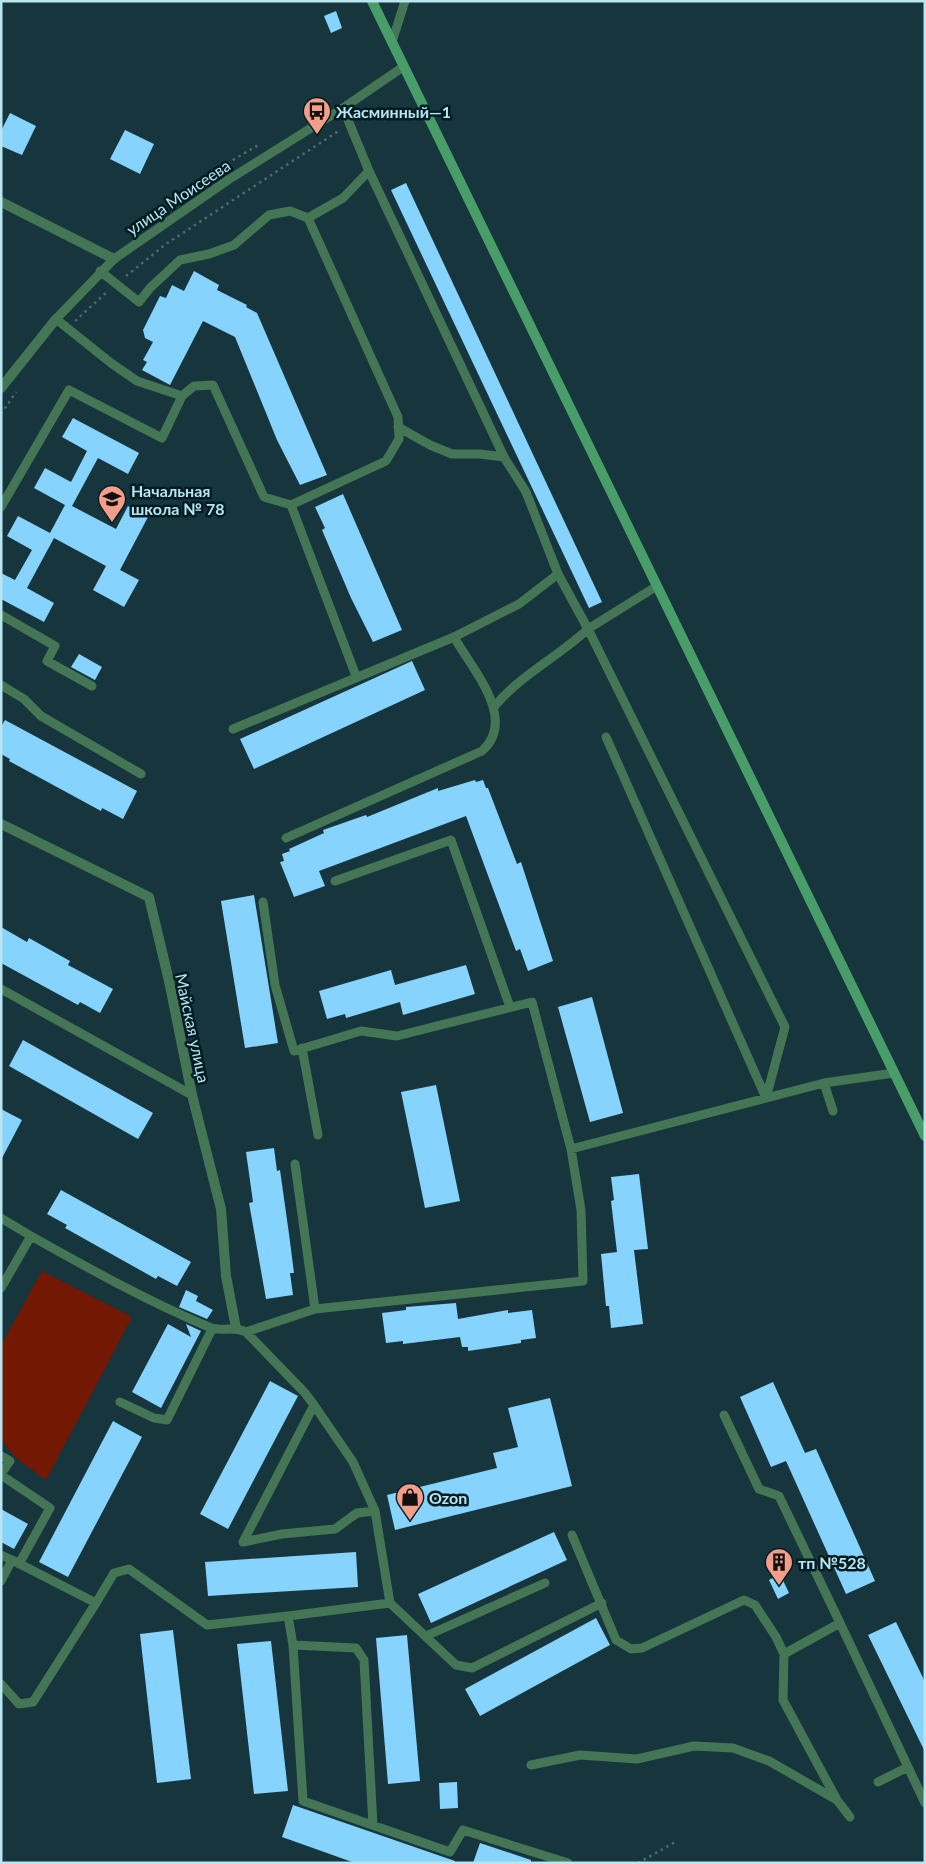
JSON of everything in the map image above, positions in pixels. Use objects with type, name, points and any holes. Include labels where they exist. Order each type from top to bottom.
[{"type":"main road","points":[[372,1],[925,1136]]},
{"type":"street","points":[[1,202],[114,259]]},
{"type":"street","name":"улица Моисеева","points":[[1,388],[56,319]]},
{"type":"street","name":"Майская улица","points":[[1,824],[148,897],[169,981],[192,1095],[220,1209],[226,1276],[242,1330]]},
{"type":"lane","points":[[392,42],[405,1]]},
{"type":"lane","name":"улица Моисеева","points":[[56,319],[100,271],[114,259],[228,180],[343,108],[403,67]]},
{"type":"lane","points":[[343,108],[369,171],[504,457],[526,492],[558,574],[588,628],[785,1027],[766,1098]]},
{"type":"lane","points":[[308,218],[343,198],[369,171]]},
{"type":"lane","points":[[1,507],[69,390],[162,438],[182,396],[194,386],[214,384],[264,497],[291,505],[386,461],[398,439],[398,418],[308,218],[290,211],[269,215],[234,244],[208,254],[180,260],[150,288],[139,302],[100,271]]},
{"type":"lane","points":[[56,319],[110,363],[137,381],[182,396]]},
{"type":"lane","points":[[398,427],[430,445],[452,454],[480,454],[504,457]]},
{"type":"lane","points":[[291,505],[356,676]]},
{"type":"lane","points":[[233,730],[356,676],[454,637],[518,604],[558,574]]},
{"type":"lane","points":[[494,707],[507,691],[570,645],[588,628],[657,586]]},
{"type":"lane","points":[[1,615],[55,646],[47,661],[92,686]]},
{"type":"lane","points":[[286,838],[482,751],[492,742],[496,730],[494,707],[454,637]]},
{"type":"lane","points":[[1,685],[24,699],[41,716],[141,774]]},
{"type":"lane","points":[[606,737],[766,1098]]},
{"type":"lane","points":[[335,881],[451,840],[510,1007]]},
{"type":"lane","points":[[1,1218],[142,1298],[212,1329],[242,1330],[314,1309],[583,1281],[581,1210],[571,1149],[532,1002],[397,1036],[361,1031],[294,1051],[275,984],[264,902]]},
{"type":"lane","points":[[1,988],[192,1095]]},
{"type":"lane","points":[[302,1048],[318,1135]]},
{"type":"lane","points":[[571,1149],[824,1083],[894,1073]]},
{"type":"lane","points":[[824,1083],[833,1112]]},
{"type":"lane","points":[[295,1164],[314,1309]]},
{"type":"lane","points":[[1,1288],[31,1236]]},
{"type":"lane","points":[[120,1402],[154,1418],[167,1420],[212,1329]]},
{"type":"lane","points":[[242,1330],[305,1393],[353,1462],[375,1511],[390,1603],[456,1665],[472,1668],[602,1603]]},
{"type":"lane","points":[[314,1405],[243,1542],[282,1534],[336,1528],[357,1513],[375,1511]]},
{"type":"lane","points":[[724,1415],[759,1489],[779,1496],[925,1803]]},
{"type":"lane","points":[[1,1456],[10,1461],[1,1474],[50,1508],[16,1562],[1,1581]]},
{"type":"lane","points":[[572,1534],[616,1640],[631,1649],[642,1648],[744,1600],[755,1605],[776,1637],[784,1654],[783,1700],[837,1800],[850,1816]]},
{"type":"lane","points":[[1,1554],[96,1602]]},
{"type":"lane","points":[[1,1684],[19,1704],[33,1702],[114,1573],[129,1569],[207,1625],[390,1603]]},
{"type":"lane","points":[[426,1636],[545,1583]]},
{"type":"lane","points":[[288,1616],[293,1645],[303,1801],[450,1852],[463,1830],[568,1863]]},
{"type":"lane","points":[[784,1654],[840,1623]]},
{"type":"lane","points":[[293,1645],[356,1648],[364,1660],[373,1825]]},
{"type":"lane","points":[[531,1766],[580,1755],[637,1758],[694,1746],[733,1748],[770,1761],[837,1800]]},
{"type":"lane","points":[[878,1782],[908,1767]]},
{"type":"path","points":[[86,311],[166,244],[341,130]]},
{"type":"path","points":[[638,1863],[677,1841]]},
{"type":"shaded area","points":[[42,1271],[132,1317],[46,1480],[16,1458],[1,1440],[1,1345]]},
{"type":"building","points":[[336,11],[342,28],[331,33],[324,16]]},
{"type":"building","points":[[10,113],[36,126],[22,155],[1,146],[1,131]]},
{"type":"building","points":[[125,130],[154,144],[140,174],[110,159]]},
{"type":"building","points":[[406,183],[602,602],[589,608],[391,190]]},
{"type":"building","points":[[194,271],[219,285],[217,290],[247,305],[246,307],[257,313],[327,475],[300,485],[277,440],[235,337],[203,321],[170,385],[142,370],[147,362],[143,360],[153,342],[145,338],[143,330],[160,296],[166,298],[172,285],[184,291]]},
{"type":"building","points":[[73,418],[139,453],[128,474],[98,458],[72,506],[116,529],[128,506],[148,517],[120,570],[139,580],[124,607],[93,590],[106,566],[54,538],[27,588],[54,603],[44,622],[1,599],[1,573],[15,580],[32,550],[7,536],[18,516],[50,533],[65,505],[34,488],[45,468],[71,482],[87,451],[62,437]]},
{"type":"building","points":[[343,494],[402,630],[373,642],[351,598],[322,530],[325,528],[315,507]]},
{"type":"building","points":[[79,654],[102,667],[95,680],[71,667]]},
{"type":"building","points":[[412,661],[425,690],[254,769],[240,739]]},
{"type":"building","points":[[5,720],[137,791],[123,819],[102,808],[101,811],[9,761],[10,759],[1,754],[1,727]]},
{"type":"building","points":[[475,780],[476,782],[483,780],[486,788],[488,788],[517,864],[521,862],[553,961],[528,971],[520,949],[516,951],[466,816],[319,871],[325,886],[294,897],[280,862],[284,861],[282,854],[290,851],[289,849],[324,833],[323,830],[366,815],[367,817],[438,788],[438,791]]},
{"type":"building","points":[[254,895],[278,1043],[245,1048],[221,901]]},
{"type":"building","points":[[1,927],[27,942],[29,938],[70,961],[68,965],[113,989],[100,1013],[80,1002],[78,1005],[1,963]]},
{"type":"building","points":[[466,965],[475,994],[403,1015],[400,1002],[346,1018],[345,1014],[327,1019],[319,991],[391,970],[395,985]]},
{"type":"building","points":[[592,997],[623,1113],[590,1122],[558,1007]]},
{"type":"building","points":[[23,1040],[153,1113],[138,1139],[9,1066]]},
{"type":"building","points":[[436,1085],[460,1201],[425,1208],[401,1092]]},
{"type":"building","points":[[1,1109],[22,1120],[1,1160]]},
{"type":"building","points":[[274,1148],[277,1171],[280,1170],[289,1234],[294,1273],[290,1273],[293,1295],[266,1299],[249,1203],[253,1202],[246,1152]]},
{"type":"building","points":[[639,1174],[648,1249],[634,1250],[643,1324],[611,1328],[609,1306],[606,1306],[601,1254],[617,1252],[611,1201],[614,1200],[611,1177]]},
{"type":"building","points":[[61,1190],[191,1262],[177,1286],[158,1276],[156,1279],[65,1228],[67,1225],[47,1214]]},
{"type":"building","points":[[186,1290],[198,1296],[196,1301],[213,1310],[207,1319],[179,1307]]},
{"type":"building","points":[[456,1303],[458,1319],[508,1310],[508,1313],[532,1310],[536,1338],[521,1340],[521,1343],[468,1351],[468,1347],[462,1347],[460,1337],[403,1344],[403,1341],[386,1343],[382,1313],[406,1310],[406,1307]]},
{"type":"building","points":[[168,1324],[191,1337],[186,1324],[201,1331],[161,1408],[132,1392]]},
{"type":"building","points":[[270,1381],[298,1396],[228,1529],[200,1514]]},
{"type":"building","points":[[773,1382],[805,1453],[816,1449],[875,1581],[846,1594],[786,1461],[771,1467],[740,1397]]},
{"type":"building","points":[[550,1398],[572,1486],[395,1530],[387,1495],[497,1468],[493,1453],[518,1447],[508,1408]]},
{"type":"building","points":[[113,1421],[142,1437],[68,1577],[39,1562]]},
{"type":"building","points":[[1,1509],[28,1524],[14,1549],[1,1542]]},
{"type":"building","points":[[554,1532],[567,1560],[431,1623],[418,1594]]},
{"type":"building","points":[[356,1552],[358,1587],[208,1596],[205,1562]]},
{"type":"building","name":"тп №528","points":[[780,1574],[789,1593],[778,1599],[769,1580]]},
{"type":"building","points":[[596,1618],[610,1645],[480,1716],[465,1689]]},
{"type":"building","points":[[896,1622],[925,1682],[925,1752],[868,1635]]},
{"type":"building","points":[[173,1630],[191,1779],[157,1783],[140,1634]]},
{"type":"building","points":[[407,1635],[420,1781],[388,1784],[376,1638]]},
{"type":"building","points":[[271,1641],[288,1791],[254,1794],[237,1644]]},
{"type":"building","points":[[457,1782],[458,1808],[440,1809],[439,1783]]},
{"type":"building","points":[[293,1805],[455,1861],[455,1863],[355,1863],[282,1837]]},
{"type":"building","points":[[480,1843],[531,1860],[531,1863],[473,1863]]},
{"type":"place","name":"Жасминный—1","points":[[317,135]]},
{"type":"place","name":"Начальная школа № 78","points":[[112,523]]},
{"type":"place","name":"Ozon","points":[[410,1521]]},
{"type":"place","name":"тп №528","points":[[779,1586]]}]
